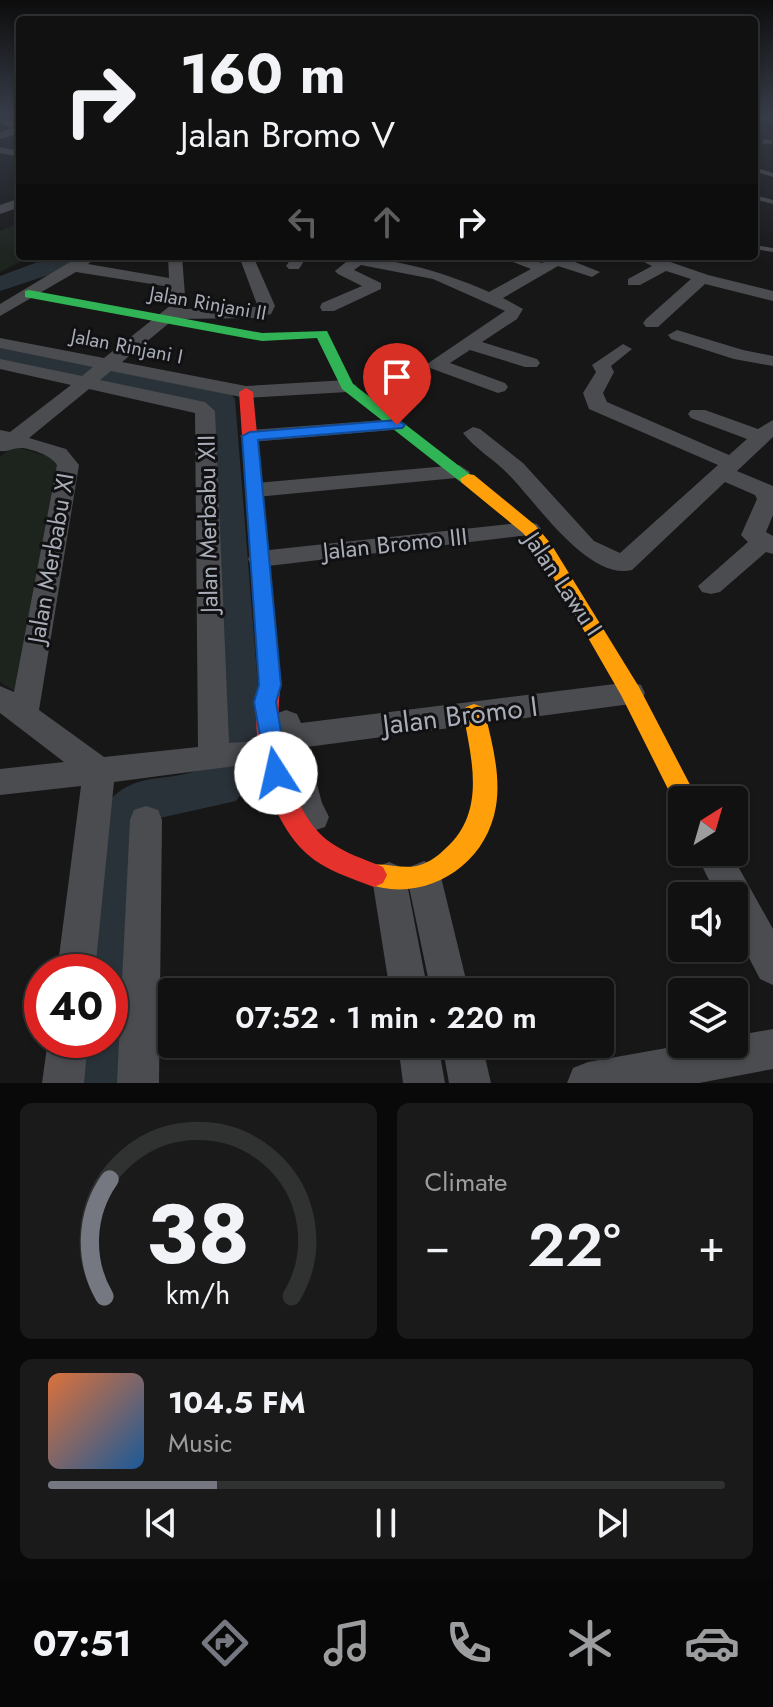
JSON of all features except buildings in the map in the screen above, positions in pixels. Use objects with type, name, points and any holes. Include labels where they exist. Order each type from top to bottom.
[{"type":"street","points":[[0,311],[85,260]]},
{"type":"street","points":[[4,442],[99,373],[179,307],[175,260]]},
{"type":"street","points":[[170,316],[265,310],[267,306],[248,260]]},
{"type":"street","points":[[328,307],[375,286],[343,271],[359,260],[437,275],[492,297],[515,309],[515,312],[436,364],[498,387]]},
{"type":"street","points":[[651,260],[702,278],[773,296]]},
{"type":"street","points":[[492,297],[555,262],[592,272]]},
{"type":"street","points":[[634,282],[665,265]]},
{"type":"street","points":[[75,267],[178,284]]},
{"type":"street","points":[[652,323],[702,278]]},
{"type":"street","name":"Jalan Rinjani II","points":[[29,294],[170,316],[262,337],[322,334],[347,386]]},
{"type":"street","points":[[677,335],[740,355],[773,361]]},
{"type":"street","name":"Jalan Rinjani I","points":[[0,343],[99,373],[246,392],[347,386]]},
{"type":"street","points":[[467,343],[531,363]]},
{"type":"street","points":[[623,349],[601,365],[605,372],[593,393],[598,399],[596,405],[727,468],[766,493],[768,499],[753,531],[754,537],[768,544],[711,586]]},
{"type":"street","points":[[0,364],[99,373]]},
{"type":"street","name":"Jalan Merbabu XII","points":[[99,373],[205,411],[221,757]]},
{"type":"street","name":"Jalan Lawu I","points":[[347,386],[529,529],[561,571],[631,693],[679,786]]},
{"type":"street","points":[[246,392],[270,685],[281,695],[273,747],[307,808],[337,848],[392,875],[443,978]]},
{"type":"street","points":[[698,414],[767,431]]},
{"type":"street","points":[[250,436],[397,425]]},
{"type":"street","points":[[473,433],[515,468],[585,546],[623,564],[767,431]]},
{"type":"street","name":"Jalan Merbabu XI","points":[[4,442],[59,453],[67,459],[68,465],[12,706]]},
{"type":"street","points":[[256,490],[459,472]]},
{"type":"street","name":"Jalan Bromo III","points":[[260,559],[529,529]]},
{"type":"street","name":"Jalan Bromo I","points":[[0,782],[221,757],[474,713],[631,693]]},
{"type":"street","points":[[12,706],[99,771],[78,954]]},
{"type":"street","points":[[392,875],[458,852],[473,834],[484,812],[482,756],[474,713]]},
{"type":"street","points":[[138,1083],[146,820]]},
{"type":"street","points":[[719,866],[773,966]]},
{"type":"street","points":[[392,875],[407,978]]},
{"type":"street","points":[[588,1083],[773,1049]]},
{"type":"street","points":[[63,1083],[66,1058]]},
{"type":"street","points":[[420,1058],[424,1083]]},
{"type":"street","points":[[465,1058],[470,1083]]},
{"type":"shaded area","points":[[16,224],[16,260],[24,260],[0,272],[0,231]]},
{"type":"shaded area","points":[[14,446],[59,460],[19,694],[0,682],[0,457]]},
{"type":"waterway","points":[[0,284],[63,260]]},
{"type":"waterway","points":[[0,355],[220,399],[241,762],[219,787],[141,801],[121,822],[110,954]]},
{"type":"waterway","points":[[99,1083],[101,1058]]},
{"type":"traffic: fast","points":[[29,294],[262,337],[322,334],[347,386],[468,479]]},
{"type":"traffic: slow","points":[[468,479],[529,529],[545,548],[631,693],[679,786]]},
{"type":"traffic: slow","points":[[374,875],[410,879],[435,871],[458,853],[476,830],[484,805],[485,782],[474,713]]},
{"type":"traffic: jam","points":[[246,392],[270,685],[268,722],[280,783],[294,820],[317,847],[332,858],[374,875]]},
{"type":"route","points":[[276,773],[265,702],[270,685],[250,436],[397,425]]}]
